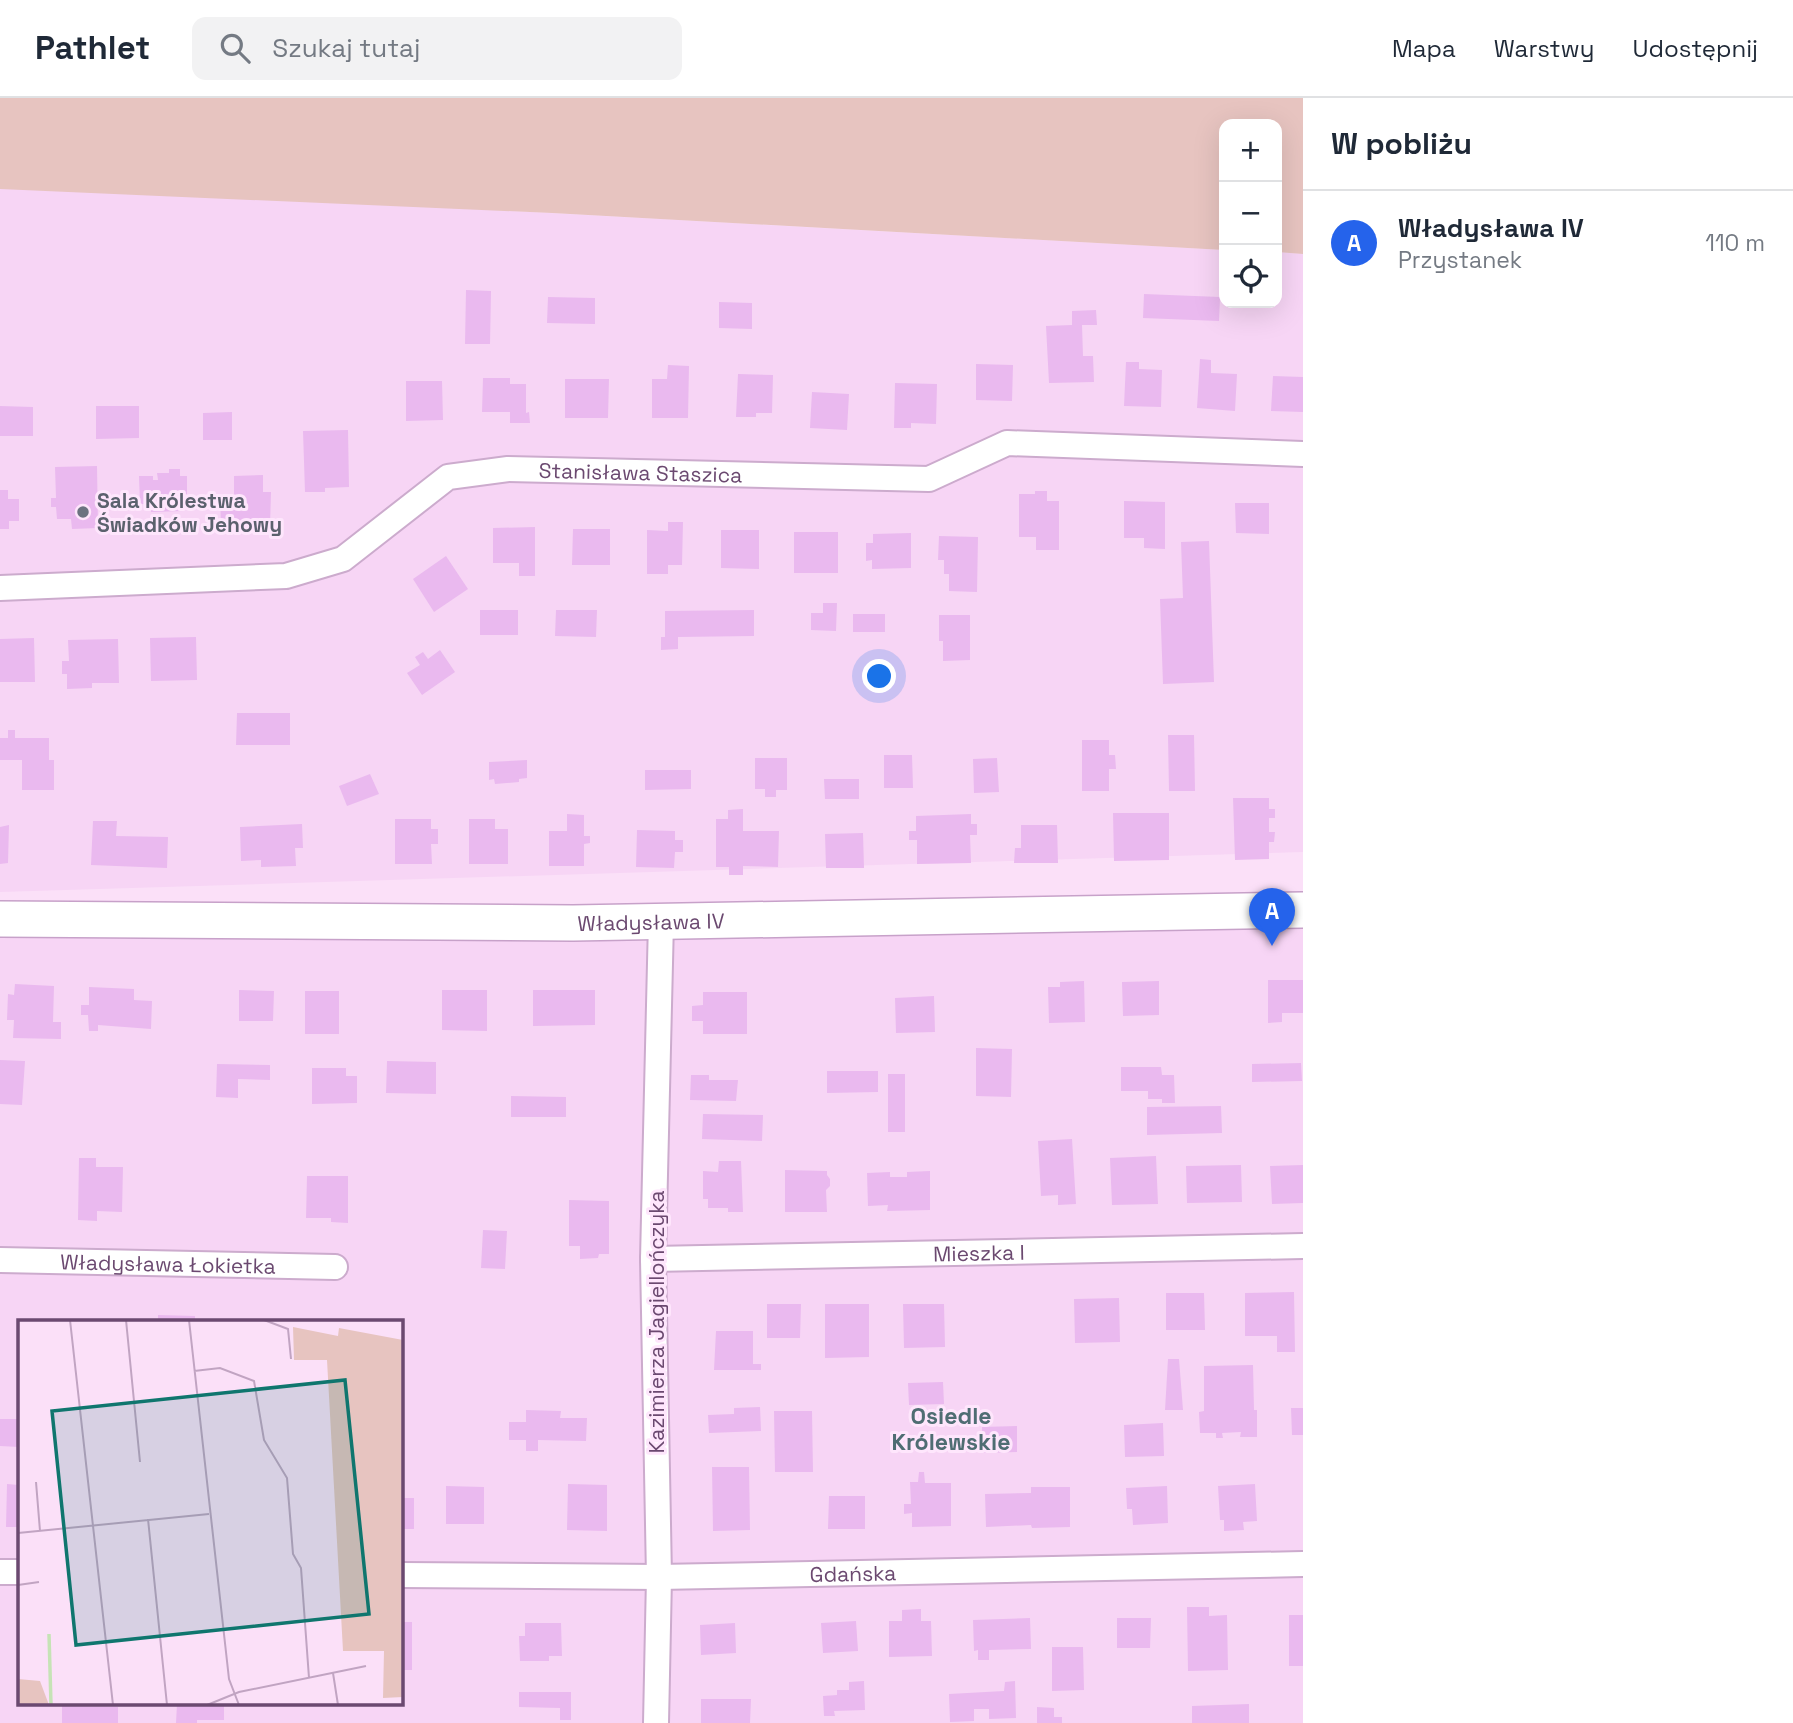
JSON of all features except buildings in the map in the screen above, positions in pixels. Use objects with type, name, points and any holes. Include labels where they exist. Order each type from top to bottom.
[{"type":"street","name":"Stanisława Staszica","points":[[0,588],[286,576],[343,559],[449,477],[508,469],[929,480],[1007,443],[1303,454]]},
{"type":"street","name":"Władysława IV","points":[[0,919],[573,923],[1303,910]]},
{"type":"street","name":"Kazimierza Jagiellończyka","points":[[656,1723],[659,1577],[653,1259],[661,921]]},
{"type":"street","name":"Mieszka I","points":[[653,1259],[1303,1246]]},
{"type":"street","name":"Władysława Łokietka","points":[[0,1260],[334,1267]]},
{"type":"street","name":"Gdańska","points":[[402,1575],[659,1577],[1303,1564]]},
{"type":"street","points":[[0,1572],[18,1572]]},
{"type":"shaded area","points":[[0,98],[1303,98],[1303,254],[1282,252],[1282,119],[1219,119],[1219,250],[552,213],[0,189]]},
{"type":"shaded area","points":[[0,185],[40,185],[1219,250],[1219,308],[1282,308],[1282,252],[1303,254],[1303,852],[0,892]]},
{"type":"shaded area","points":[[1303,919],[1303,1723],[0,1723],[0,930]]},
{"type":"place","name":"Sala Królestwa Świadków Jehowy","points":[[83,512]]},
{"type":"place","name":"Władysława IV","points":[[1272,946]]},
{"type":"district","name":"Osiedle Królewskie","points":[[951,1429]]}]
